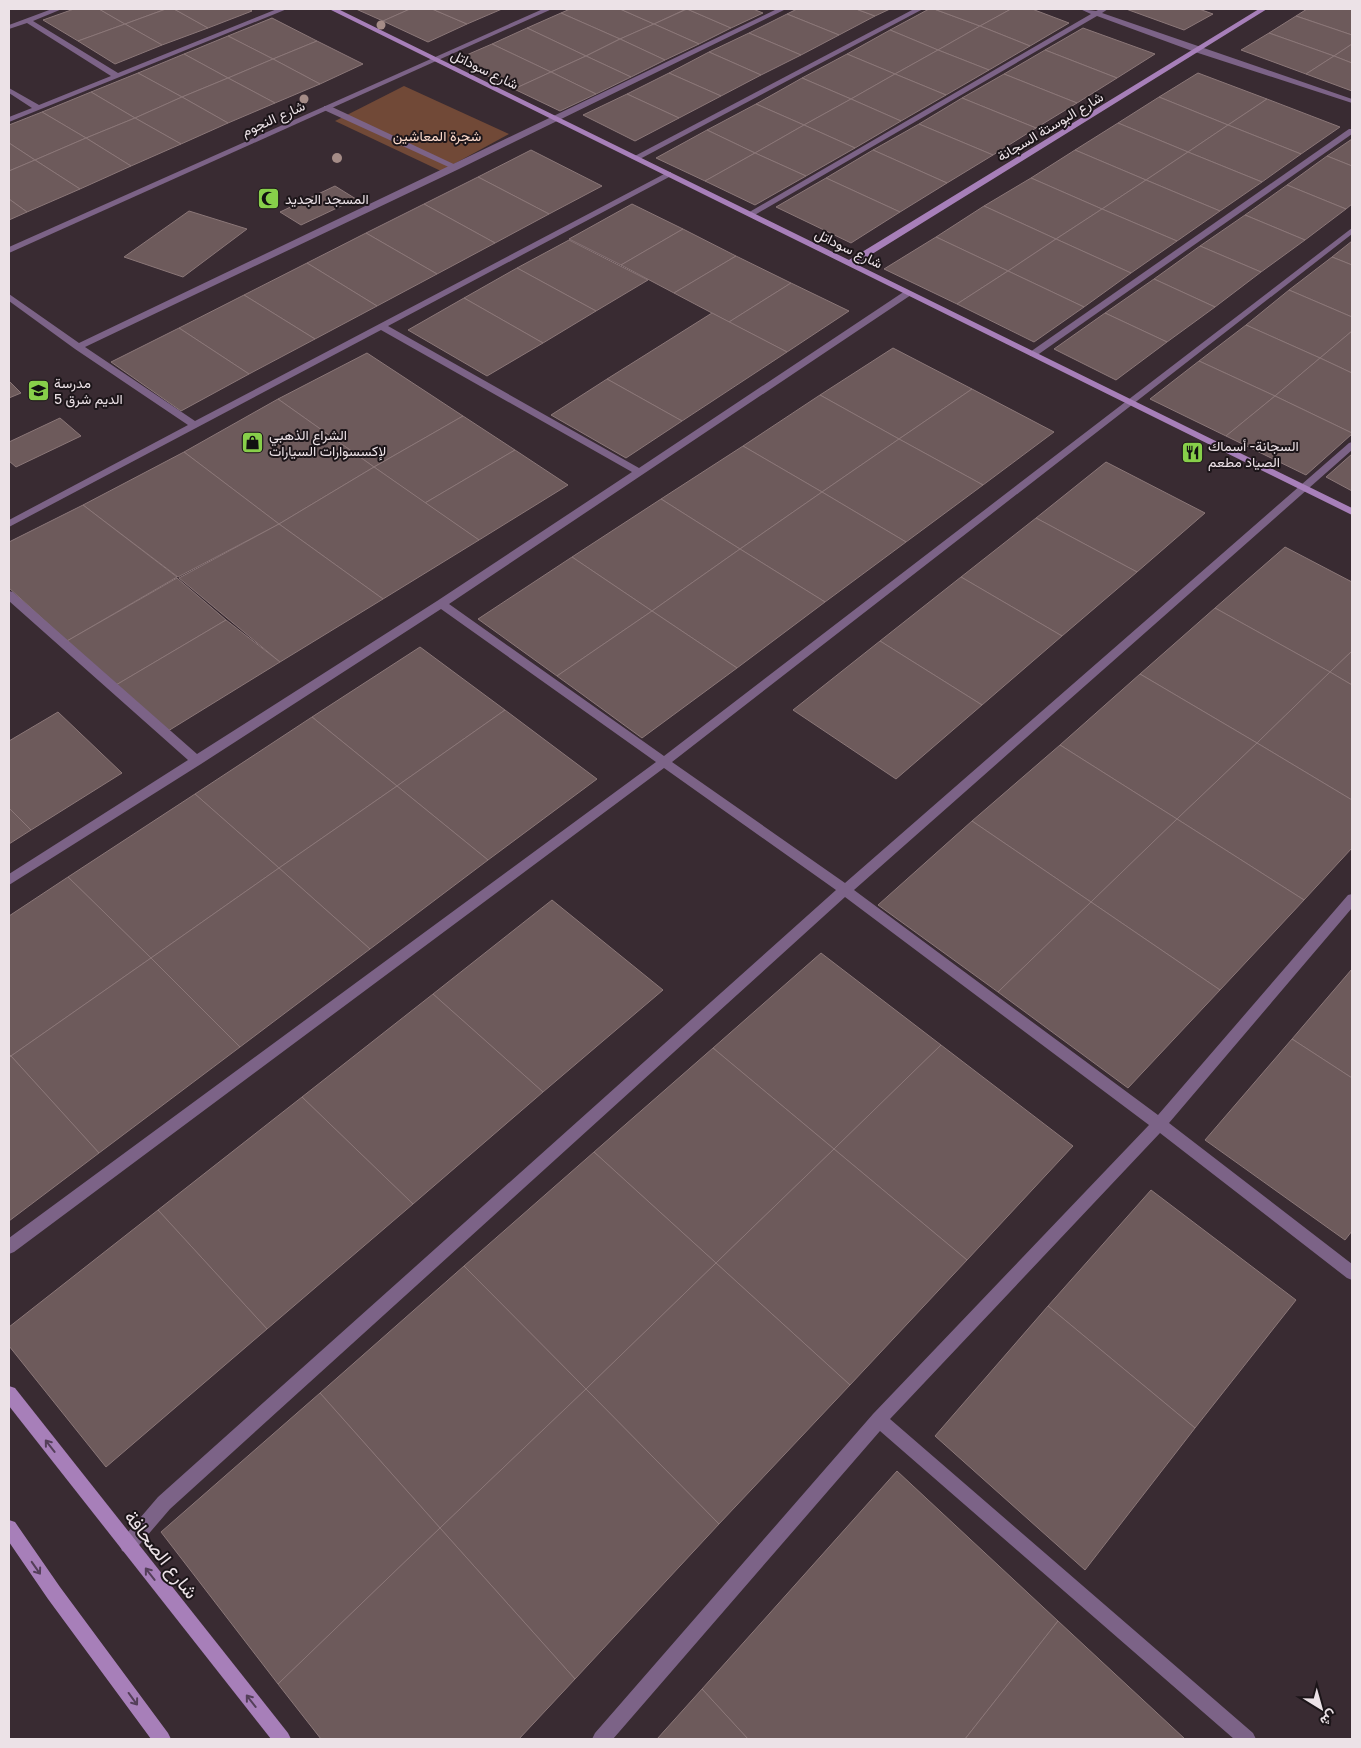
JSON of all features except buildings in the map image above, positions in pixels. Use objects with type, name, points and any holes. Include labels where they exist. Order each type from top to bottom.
[{"type":"street","points":[[9,27],[58,9]]},
{"type":"street","points":[[9,120],[282,9]]},
{"type":"street","name":"شارع سوداتل","points":[[333,9],[1352,512]]},
{"type":"street","name":"شارع النجوم","points":[[9,250],[548,9]]},
{"type":"street","points":[[78,347],[456,168],[782,9]]},
{"type":"street","points":[[635,158],[919,9]]},
{"type":"street","points":[[1083,9],[1198,50],[1352,101]]},
{"type":"street","points":[[750,214],[1105,9]]},
{"type":"street","name":"شارع البوستة السجانة","points":[[849,264],[1264,9]]},
{"type":"street","points":[[27,20],[117,76]]},
{"type":"street","points":[[9,90],[38,108]]},
{"type":"street","points":[[326,108],[456,168]]},
{"type":"street","points":[[1033,354],[1352,131]]},
{"type":"street","points":[[9,524],[668,174]]},
{"type":"street","points":[[9,1247],[664,762],[1352,230]]},
{"type":"street","points":[[9,880],[442,604],[908,293]]},
{"type":"street","points":[[9,297],[78,347],[195,425]]},
{"type":"street","points":[[381,326],[639,472]]},
{"type":"street","points":[[128,1545],[164,1503],[845,890],[1352,445]]},
{"type":"street","points":[[9,595],[197,761]]},
{"type":"street","points":[[442,604],[845,890],[1159,1124],[1352,1273]]},
{"type":"street","points":[[601,1739],[879,1420],[1159,1124],[1352,899]]},
{"type":"street","name":"شارع الصحافة","points":[[9,1394],[282,1739]]},
{"type":"street","points":[[879,1420],[1247,1739]]},
{"type":"street","points":[[9,1528],[54,1593],[162,1739]]},
{"type":"green space","name":"شجرة المعاشين","points":[[404,86],[509,134],[441,171],[335,121]]},
{"type":"place","name":"المسجد الجديد","points":[[269,198]]},
{"type":"place","name":"مدرسة الديم شرق 5","points":[[38,390]]},
{"type":"place","name":"الشراع الذهبي لإكسسوارات السيارات","points":[[253,442]]},
{"type":"place","name":"السجانة- أسماك الصياد مطعم","points":[[1192,453]]}]
